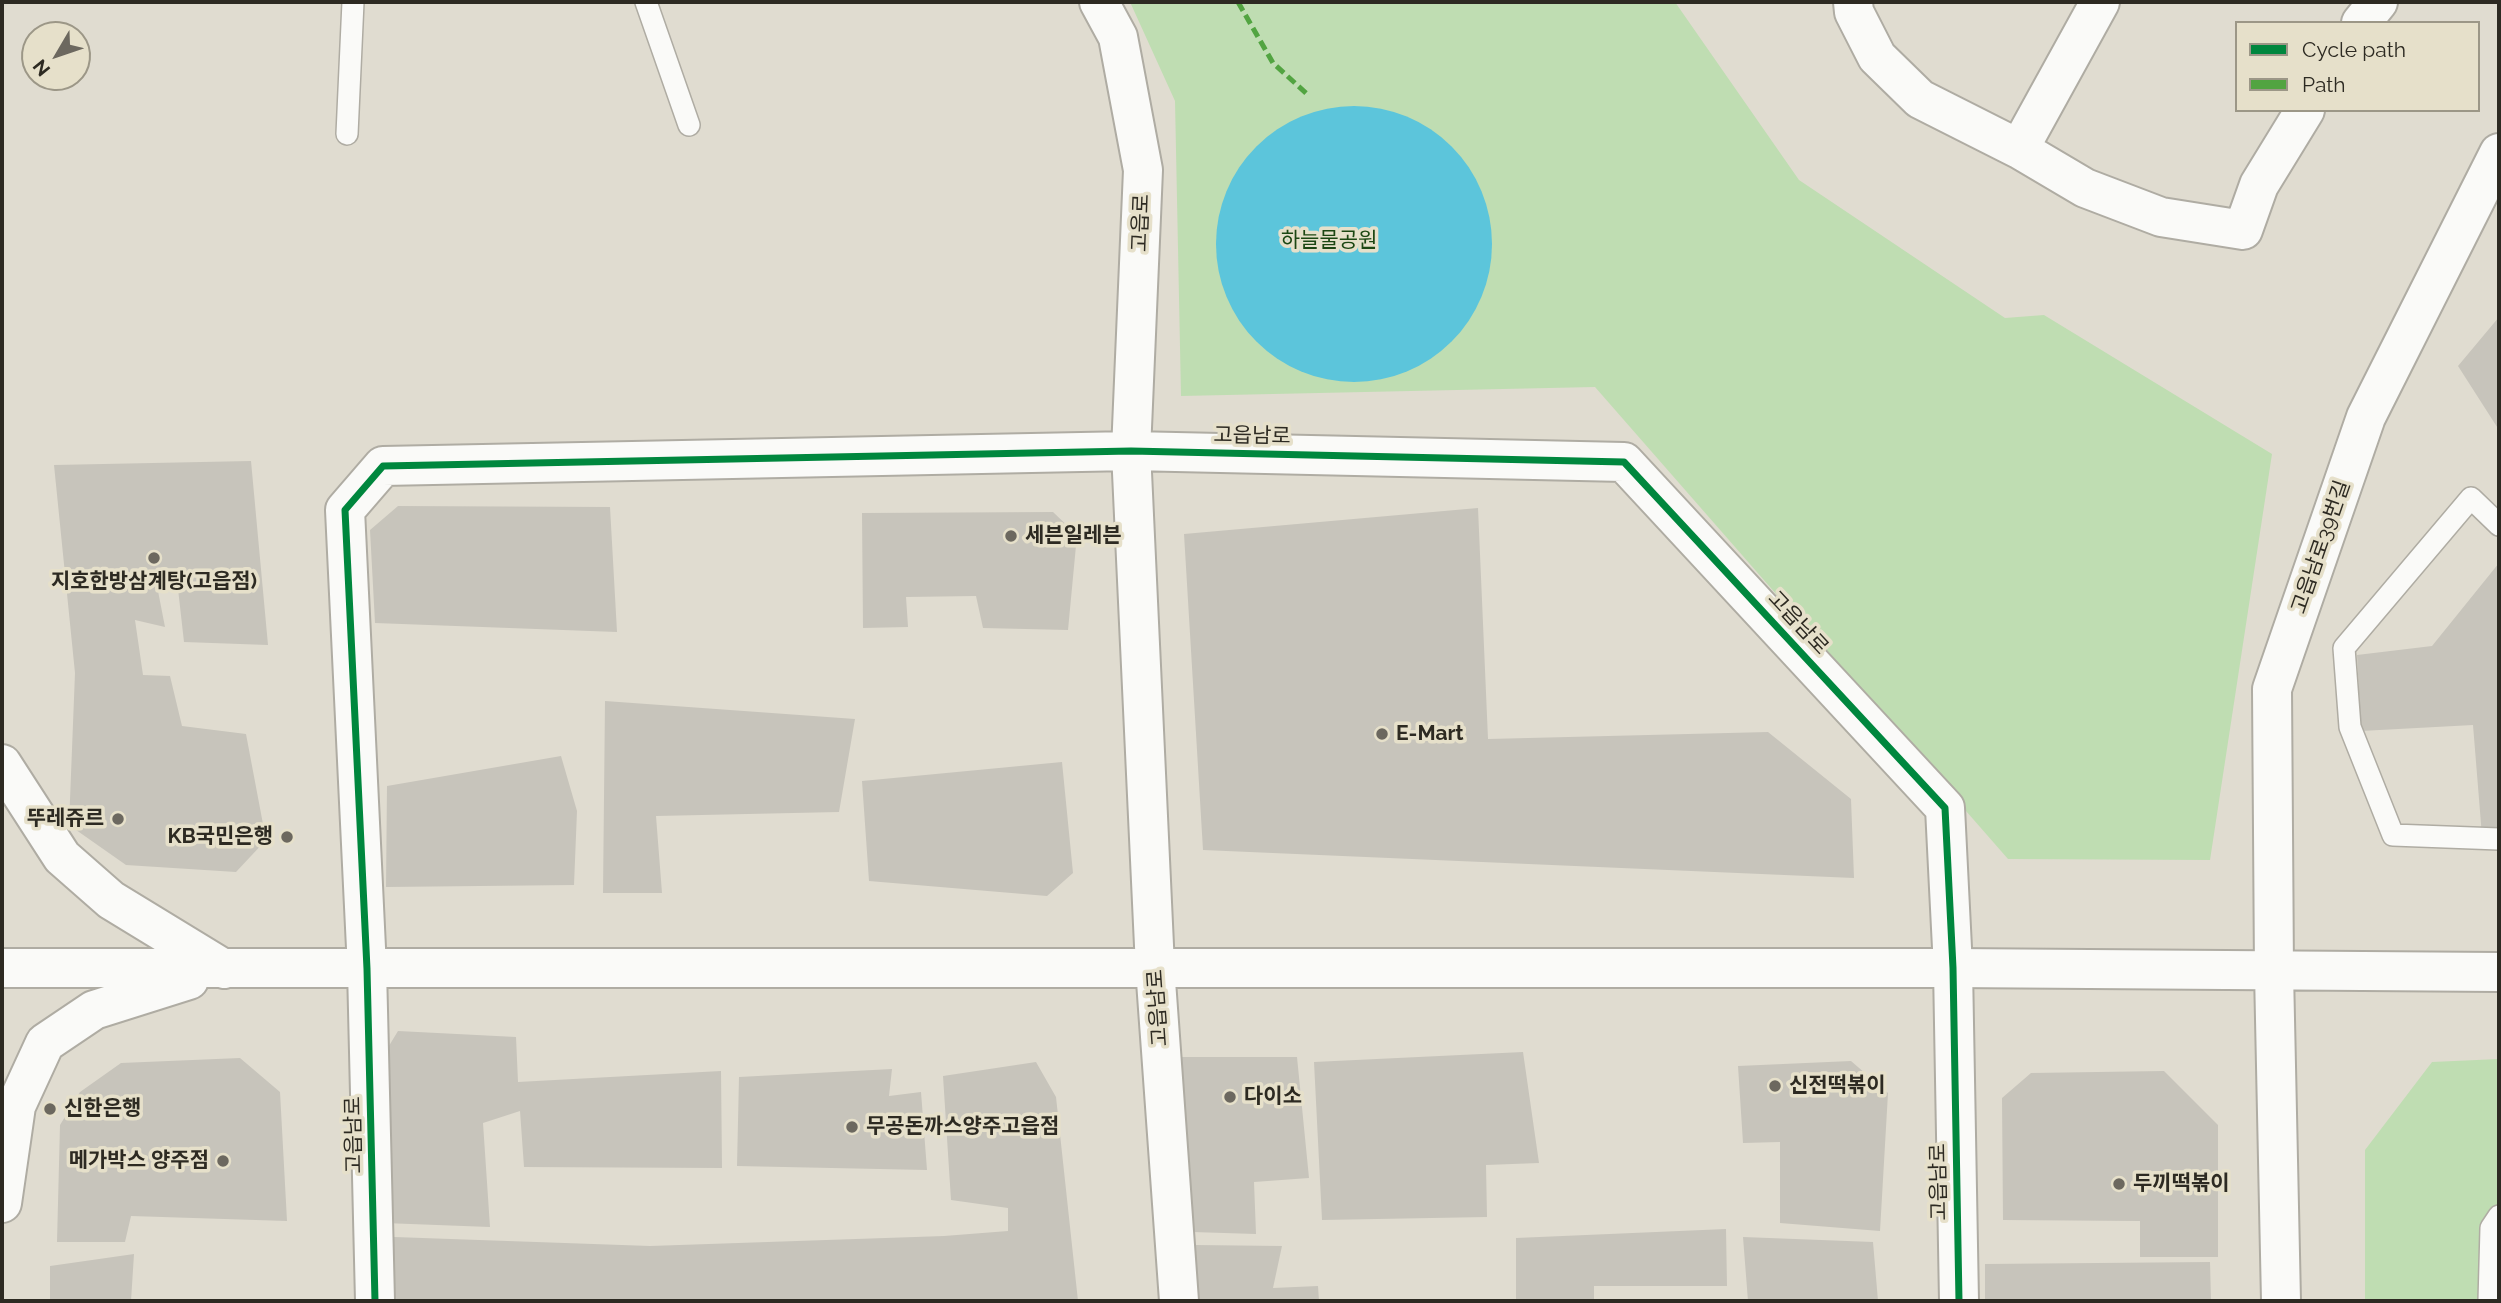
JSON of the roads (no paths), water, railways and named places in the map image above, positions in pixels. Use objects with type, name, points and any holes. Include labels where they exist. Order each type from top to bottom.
[{"type":"street","name":"고읍로","points":[[1099,2],[1118,37],[1143,170],[1131,451]]},
{"type":"street","points":[[1853,2],[1854,12],[1877,57],[1920,99],[2019,149],[2085,188],[2161,217],[2243,230],[2259,185],[2304,112]]},
{"type":"street","points":[[2019,149],[2101,2]]},
{"type":"street","points":[[2363,21],[2378,2]]},
{"type":"street","name":"고읍남로39번길","points":[[2274,972],[2272,689],[2366,417],[2499,153]]},
{"type":"street","name":"고읍남로","points":[[1131,451],[1155,967],[1179,1301]]},
{"type":"street","name":"고읍남로","points":[[375,1301],[367,968],[345,510],[383,466],[1131,451],[1624,463],[1945,808],[1953,968],[1959,1301]]},
{"type":"street","points":[[2,764],[62,857],[110,900],[224,969]]},
{"type":"street","points":[[2,968],[1953,968],[2499,972]]},
{"type":"street","points":[[2,1203],[16,1106],[45,1043],[94,1010],[224,969]]},
{"type":"street","points":[[2274,972],[2281,1301]]},
{"type":"lane","points":[[347,134],[352,2]]},
{"type":"lane","points":[[646,2],[688,125]]},
{"type":"lane","points":[[2499,525],[2471,498],[2344,648],[2350,727],[2393,835],[2499,839]]},
{"type":"lane","points":[[2489,1301],[2491,1228],[2499,1216]]},
{"type":"water","points":[[1354,106],[1381,109],[1407,117],[1431,129],[1452,146],[1469,167],[1481,191],[1489,217],[1492,244],[1489,271],[1481,297],[1469,321],[1452,342],[1431,359],[1407,371],[1381,379],[1354,382],[1327,379],[1301,371],[1277,359],[1256,342],[1239,321],[1227,297],[1219,271],[1216,244],[1219,217],[1227,191],[1239,167],[1256,146],[1277,129],[1301,117],[1327,109]]},
{"type":"place","name":"세븐일레븐","points":[[1011,536]]},
{"type":"place","name":"지호한방삼계탕(고읍점)","points":[[154,558]]},
{"type":"place","name":"E-Mart","points":[[1382,734]]},
{"type":"place","name":"뚜레쥬르","points":[[118,819]]},
{"type":"place","name":"KB국민은행","points":[[287,837]]},
{"type":"place","name":"신전떡볶이","points":[[1775,1086]]},
{"type":"place","name":"다이소","points":[[1230,1097]]},
{"type":"place","name":"신한은행","points":[[50,1109]]},
{"type":"place","name":"무공돈까스양주고읍점","points":[[852,1127]]},
{"type":"place","name":"메가박스 양주점","points":[[223,1161]]},
{"type":"place","name":"두끼떡볶이","points":[[2119,1184]]},
{"type":"park label","name":"하늘물공원","points":[[1329,241]]}]
